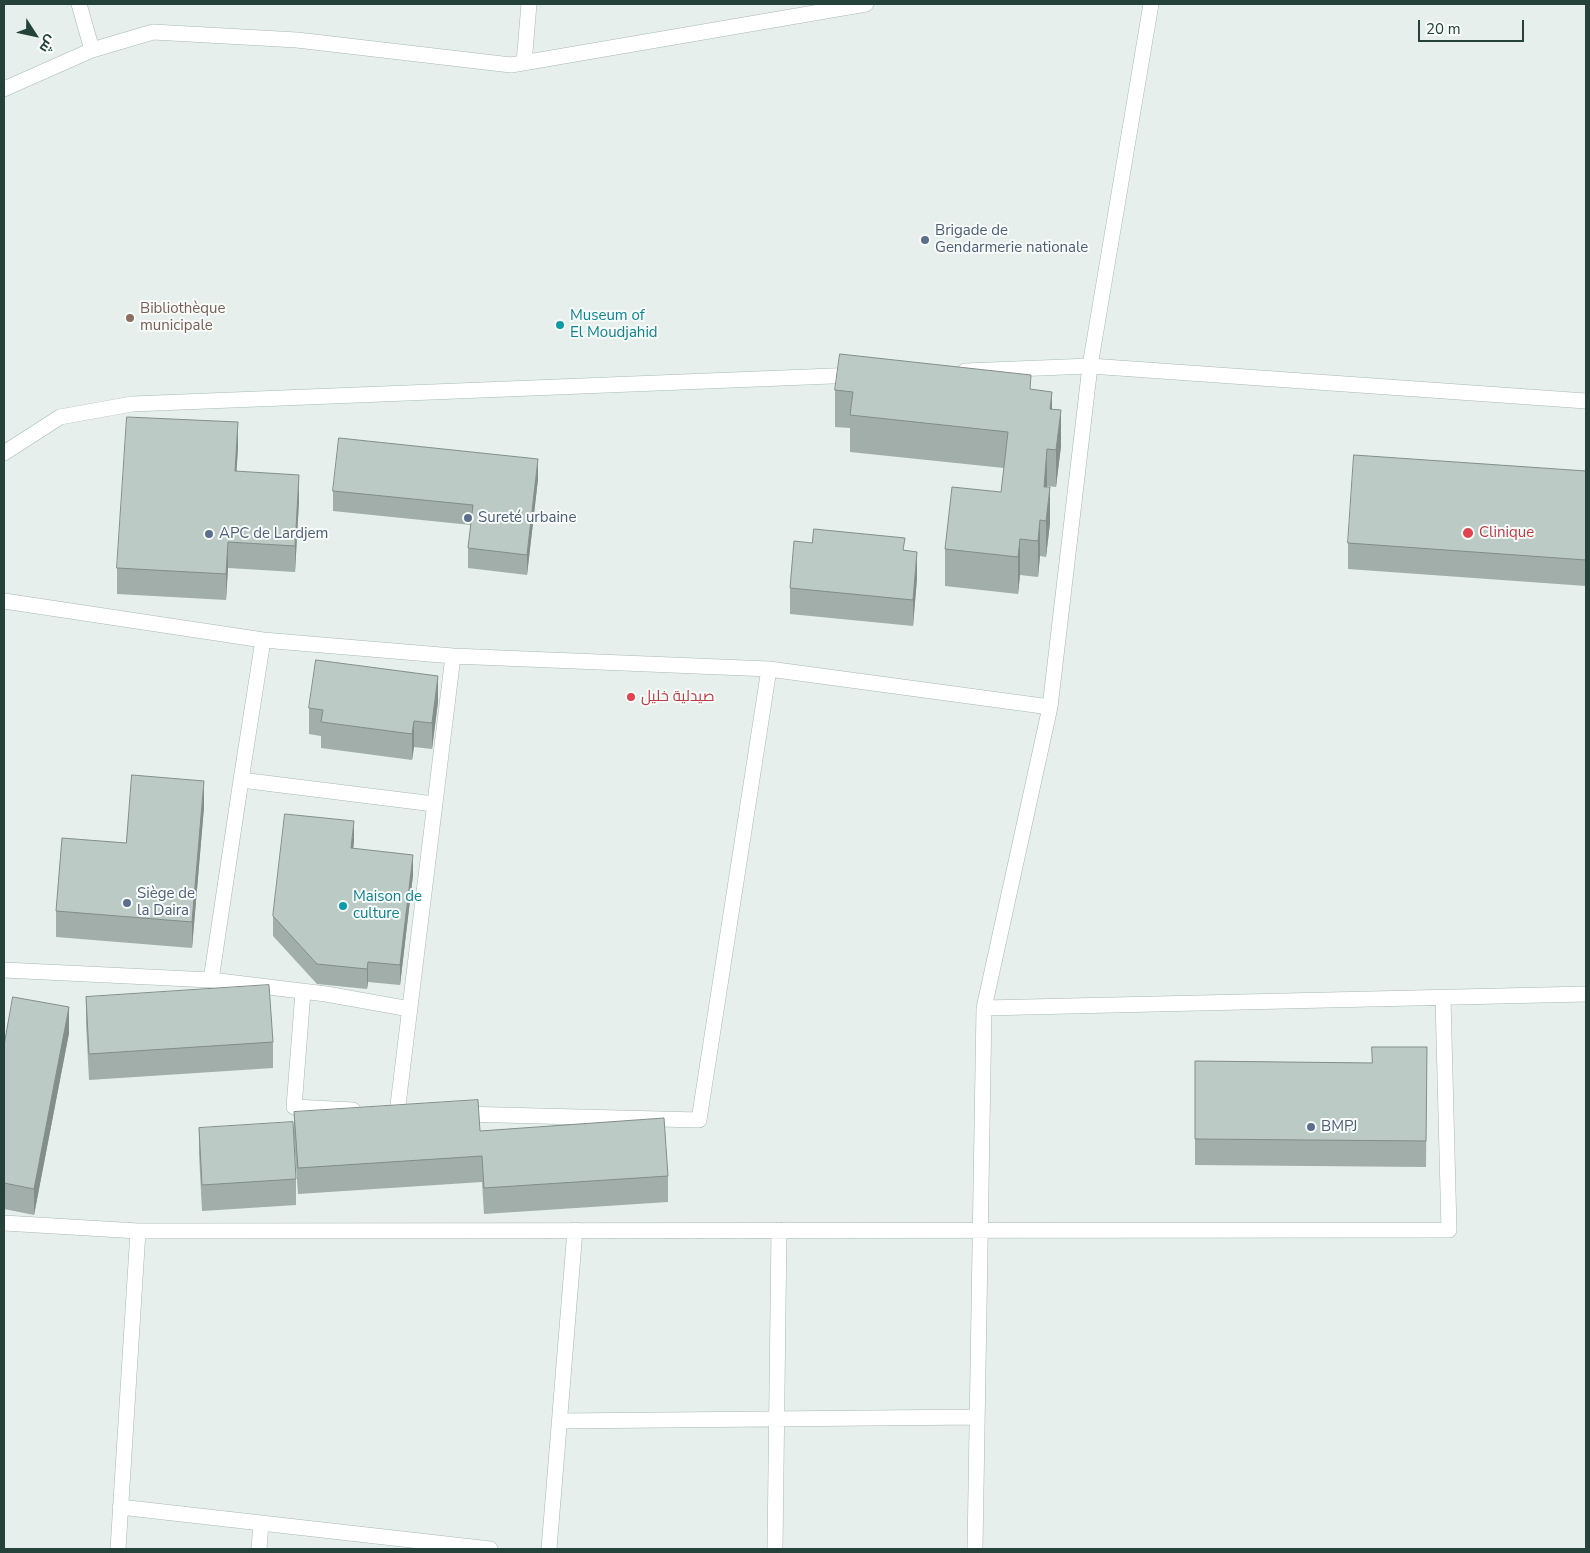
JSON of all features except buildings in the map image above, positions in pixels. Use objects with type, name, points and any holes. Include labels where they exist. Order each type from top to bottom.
[{"type":"street","points":[[79,4],[92,50]]},
{"type":"street","points":[[524,63],[529,4]]},
{"type":"street","points":[[4,89],[92,50],[153,32],[297,40],[511,65],[866,4]]},
{"type":"street","points":[[975,1549],[984,1008],[1050,707],[1090,366],[1151,4]]},
{"type":"street","points":[[951,371],[1090,366],[1586,402]]},
{"type":"street","points":[[4,453],[60,417],[132,404],[871,374]]},
{"type":"street","points":[[4,601],[263,640],[453,656],[769,669],[1050,707]]},
{"type":"street","points":[[211,980],[263,640]]},
{"type":"street","points":[[397,1113],[453,656]]},
{"type":"street","points":[[445,1114],[699,1120],[769,669]]},
{"type":"street","points":[[241,780],[434,804]]},
{"type":"street","points":[[4,970],[211,980],[410,1009]]},
{"type":"street","points":[[303,992],[294,1107],[426,1114]]},
{"type":"street","points":[[984,1008],[1586,994]]},
{"type":"street","points":[[4,1223],[138,1231],[1449,1230],[1443,998]]},
{"type":"street","points":[[549,1549],[575,1230]]},
{"type":"street","points":[[775,1549],[779,1230]]},
{"type":"street","points":[[118,1549],[138,1231]]},
{"type":"street","points":[[560,1421],[977,1417]]},
{"type":"street","points":[[120,1507],[490,1549]]},
{"type":"street","points":[[259,1549],[261,1523]]},
{"type":"place","name":"Brigade de Gendarmerie nationale","points":[[925,240]]},
{"type":"place","name":"Bibliothèque municipale","points":[[130,318]]},
{"type":"place","name":"Museum of El Moudjahid","points":[[560,325]]},
{"type":"place","name":"Sureté urbaine","points":[[468,518]]},
{"type":"place","name":"Clinique","points":[[1468,533]]},
{"type":"place","name":"APC de Lardjem","points":[[209,534]]},
{"type":"place","name":"صيدلية خليل","points":[[631,697]]},
{"type":"place","name":"Siège de la Daira","points":[[127,903]]},
{"type":"place","name":"Maison de culture","points":[[343,906]]},
{"type":"place","name":"BMPJ","points":[[1311,1127]]}]
